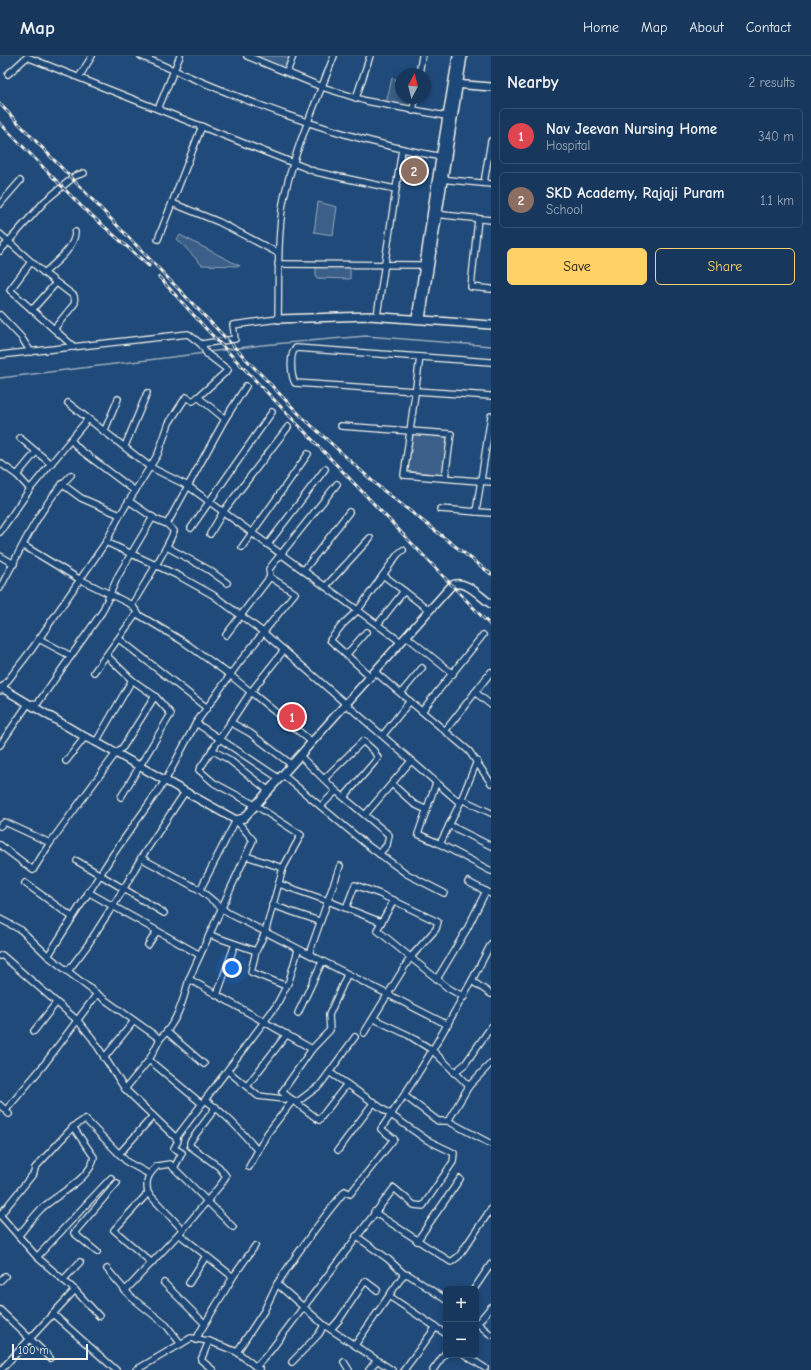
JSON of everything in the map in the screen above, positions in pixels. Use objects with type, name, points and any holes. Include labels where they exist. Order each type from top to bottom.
[{"type":"street","points":[[79,77],[92,56]]},
{"type":"street","points":[[141,56],[309,123],[382,145],[443,158]]},
{"type":"street","points":[[158,109],[180,56]]},
{"type":"street","points":[[247,56],[356,98],[413,111],[450,117]]},
{"type":"street","points":[[287,72],[293,56]]},
{"type":"street","points":[[278,319],[278,254],[284,202],[293,163],[334,56]]},
{"type":"street","points":[[356,98],[370,56]]},
{"type":"street","points":[[420,68],[422,56]]},
{"type":"street","points":[[419,319],[455,84],[457,56]]},
{"type":"street","points":[[455,84],[463,56]]},
{"type":"street","points":[[8,74],[27,57],[293,163],[339,178],[395,189]]},
{"type":"street","points":[[455,84],[491,88]]},
{"type":"street","points":[[413,111],[414,104]]},
{"type":"street","points":[[158,239],[202,126]]},
{"type":"street","points":[[484,183],[490,158],[491,141]]},
{"type":"street","points":[[377,316],[402,149]]},
{"type":"street","points":[[0,251],[45,201],[75,176],[84,173]]},
{"type":"street","points":[[440,179],[491,184]]},
{"type":"street","points":[[0,204],[20,181]]},
{"type":"street","points":[[172,203],[219,222],[278,254]]},
{"type":"street","points":[[435,214],[491,220]]},
{"type":"street","points":[[478,218],[471,287],[491,289]]},
{"type":"street","points":[[44,273],[55,264],[70,246],[75,232]]},
{"type":"street","points":[[0,234],[44,273],[74,296],[76,300],[75,303],[54,329]]},
{"type":"street","points":[[31,262],[10,290],[74,347]]},
{"type":"street","points":[[278,264],[427,265]]},
{"type":"street","points":[[32,310],[56,283]]},
{"type":"street","points":[[0,315],[21,337],[32,352]]},
{"type":"street","points":[[201,344],[235,339],[233,325],[278,319],[377,316],[491,325]]},
{"type":"street","points":[[0,356],[188,334],[201,344],[208,354],[228,370],[193,401],[186,397],[169,423],[158,454],[120,515],[106,542],[39,639],[1,689],[236,820],[253,840],[200,955],[190,979],[181,1008],[167,1032],[160,1039],[149,1060],[125,1089]]},
{"type":"street","points":[[491,362],[296,348],[293,352],[291,376],[295,383],[491,396]]},
{"type":"street","points":[[420,357],[414,391],[404,475],[491,482]]},
{"type":"street","points":[[167,524],[189,487],[225,419],[246,386]]},
{"type":"street","points":[[124,446],[147,393]]},
{"type":"street","points":[[198,397],[225,419]]},
{"type":"street","points":[[104,432],[118,399]]},
{"type":"street","points":[[68,404],[150,467],[189,487],[358,610],[453,674]]},
{"type":"street","points":[[192,528],[209,501],[272,412]]},
{"type":"street","points":[[476,512],[491,416]]},
{"type":"street","points":[[0,532],[30,489],[88,419]]},
{"type":"street","points":[[341,426],[451,434],[445,478]]},
{"type":"street","points":[[210,534],[223,512],[288,427]]},
{"type":"street","points":[[20,438],[36,452],[47,459],[51,464]]},
{"type":"street","points":[[71,440],[79,449],[135,491]]},
{"type":"street","points":[[17,476],[36,452]]},
{"type":"street","points":[[242,547],[308,454]]},
{"type":"street","points":[[0,463],[17,476],[30,489]]},
{"type":"street","points":[[268,544],[325,469]]},
{"type":"street","points":[[0,588],[41,515],[62,484],[71,475]]},
{"type":"street","points":[[62,484],[81,498],[120,515]]},
{"type":"street","points":[[226,635],[270,577],[269,569],[337,484]]},
{"type":"street","points":[[129,501],[153,517],[167,524],[174,531],[167,547],[132,605]]},
{"type":"street","points":[[440,509],[491,514]]},
{"type":"street","points":[[304,570],[349,512]]},
{"type":"street","points":[[28,704],[38,703],[102,612],[118,576],[153,517]]},
{"type":"street","points":[[326,586],[370,538]]},
{"type":"street","points":[[106,542],[213,595],[263,632],[383,735],[436,783],[460,801],[491,813]]},
{"type":"street","points":[[26,547],[79,579],[132,605],[138,613],[184,642],[230,675],[250,693],[312,742]]},
{"type":"street","points":[[167,547],[209,570],[227,583]]},
{"type":"street","points":[[402,550],[358,610],[343,624],[330,640],[373,674],[401,693],[469,751],[491,782]]},
{"type":"street","points":[[0,556],[14,564]]},
{"type":"street","points":[[383,575],[429,610]]},
{"type":"street","points":[[48,956],[99,875],[165,781],[196,723],[230,675],[295,593],[270,577]]},
{"type":"street","points":[[200,890],[236,820],[244,818],[256,806],[452,585],[456,583],[467,586],[491,604]]},
{"type":"street","points":[[378,624],[404,591]]},
{"type":"street","points":[[94,672],[138,613]]},
{"type":"street","points":[[347,654],[366,632]]},
{"type":"street","points":[[422,711],[483,635]]},
{"type":"street","points":[[39,639],[70,656]]},
{"type":"street","points":[[119,639],[207,708]]},
{"type":"street","points":[[284,650],[250,693],[199,770],[214,783],[256,806],[301,836],[284,868],[265,933],[256,951],[251,972],[286,986]]},
{"type":"street","points":[[107,656],[132,680],[155,696],[171,714],[121,797]]},
{"type":"street","points":[[401,693],[422,668]]},
{"type":"street","points":[[445,731],[491,672]]},
{"type":"street","points":[[96,742],[132,680]]},
{"type":"street","points":[[475,692],[491,705]]},
{"type":"street","points":[[0,845],[34,870],[50,843],[116,753],[123,747],[155,696]]},
{"type":"street","points":[[383,735],[410,701]]},
{"type":"street","points":[[0,746],[28,704]]},
{"type":"street","points":[[230,722],[250,733],[292,765]]},
{"type":"street","points":[[196,723],[281,777],[321,806],[345,828],[407,874],[444,892]]},
{"type":"street","points":[[66,761],[85,737]]},
{"type":"street","points":[[324,779],[363,742],[374,751],[378,758],[344,797]]},
{"type":"street","points":[[212,750],[228,759],[269,790]]},
{"type":"street","points":[[300,756],[336,791],[389,835],[387,845],[379,854]]},
{"type":"street","points":[[440,844],[460,801],[476,761]]},
{"type":"street","points":[[365,815],[412,762]]},
{"type":"street","points":[[436,783],[418,834],[491,871]]},
{"type":"street","points":[[392,784],[414,804],[427,810]]},
{"type":"street","points":[[321,806],[336,791]]},
{"type":"street","points":[[68,971],[113,906],[141,858],[185,792]]},
{"type":"street","points":[[0,826],[4,822],[50,843]]},
{"type":"street","points":[[449,825],[491,846]]},
{"type":"street","points":[[246,856],[284,868]]},
{"type":"street","points":[[141,858],[200,890],[228,913],[298,950],[309,954],[322,962],[448,1025]]},
{"type":"street","points":[[77,861],[123,890],[164,913]]},
{"type":"street","points":[[309,954],[319,921],[328,901],[340,866]]},
{"type":"street","points":[[437,979],[489,893],[468,882]]},
{"type":"street","points":[[25,883],[72,917]]},
{"type":"street","points":[[279,884],[381,922]]},
{"type":"street","points":[[346,908],[354,885],[394,900],[438,922],[436,929],[410,958],[364,1033]]},
{"type":"street","points":[[88,892],[200,955]]},
{"type":"street","points":[[394,900],[377,930],[448,988],[464,997]]},
{"type":"street","points":[[272,905],[319,921]]},
{"type":"street","points":[[0,919],[21,930],[48,956],[97,994],[160,1039]]},
{"type":"street","points":[[148,945],[157,931]]},
{"type":"street","points":[[210,935],[256,951]]},
{"type":"street","points":[[217,995],[235,944]]},
{"type":"street","points":[[237,1352],[264,1311],[277,1284],[307,1239],[345,1191],[350,1194],[394,1139],[381,1129],[405,1096],[448,1025],[491,944]]},
{"type":"street","points":[[176,1138],[228,1071],[263,1021],[276,1006],[286,986],[298,950]]},
{"type":"street","points":[[0,956],[2,955],[78,1021],[125,1089],[176,1138],[178,1141],[174,1148],[182,1153],[174,1168]]},
{"type":"street","points":[[298,1013],[322,962]]},
{"type":"street","points":[[347,1084],[319,1120],[282,1092],[312,1049],[330,1030],[329,1014],[348,975]]},
{"type":"street","points":[[190,979],[312,1049]]},
{"type":"street","points":[[472,981],[491,994]]},
{"type":"street","points":[[0,1105],[8,1112],[97,994]]},
{"type":"street","points":[[34,1031],[56,1003]]},
{"type":"street","points":[[374,1018],[408,1035],[432,1050],[469,1086]]},
{"type":"street","points":[[104,1058],[134,1021]]},
{"type":"street","points":[[454,1073],[465,1064],[491,1027]]},
{"type":"street","points":[[167,1032],[204,1064]]},
{"type":"street","points":[[247,1086],[287,1034]]},
{"type":"street","points":[[249,1167],[267,1134],[294,1102],[320,1085],[355,1037]]},
{"type":"street","points":[[149,1060],[203,1102],[216,1107],[234,1123],[258,1151]]},
{"type":"street","points":[[448,1121],[469,1086],[491,1063]]},
{"type":"street","points":[[228,1071],[258,1096],[294,1102]]},
{"type":"street","points":[[136,1370],[190,1338],[209,1342],[237,1352],[258,1369],[374,1212],[394,1188],[414,1205],[422,1206],[452,1162],[454,1153],[426,1140],[374,1102],[332,1074]]},
{"type":"street","points":[[405,1096],[438,1121],[448,1121],[491,1144]]},
{"type":"street","points":[[338,1150],[374,1102]]},
{"type":"street","points":[[125,1291],[208,1202],[226,1176],[219,1167],[190,1146],[190,1142],[216,1107]]},
{"type":"street","points":[[119,1154],[153,1116]]},
{"type":"street","points":[[99,1316],[75,1290],[37,1257],[0,1215],[34,1173],[35,1168],[73,1127],[85,1118],[127,1162],[149,1174]]},
{"type":"street","points":[[18,1235],[41,1209],[76,1183],[93,1164],[94,1157],[73,1127]]},
{"type":"street","points":[[183,1230],[148,1193],[146,1183],[149,1174],[157,1166],[170,1164],[233,1227]]},
{"type":"street","points":[[37,1257],[111,1178]]},
{"type":"street","points":[[417,1241],[460,1179]]},
{"type":"street","points":[[74,1233],[117,1183]]},
{"type":"street","points":[[148,1193],[114,1230],[152,1262]]},
{"type":"street","points":[[374,1212],[451,1262],[459,1256],[491,1209]]},
{"type":"street","points":[[65,1226],[97,1252]]},
{"type":"street","points":[[179,1234],[233,1277]]},
{"type":"street","points":[[356,1236],[388,1259],[404,1274],[409,1275],[443,1298]]},
{"type":"street","points":[[196,1340],[204,1323],[233,1277],[255,1246]]},
{"type":"street","points":[[189,1283],[206,1256]]},
{"type":"street","points":[[64,1280],[80,1262]]},
{"type":"street","points":[[476,1286],[491,1264]]},
{"type":"street","points":[[107,1268],[125,1291],[166,1325],[180,1344]]},
{"type":"street","points":[[355,1345],[404,1274]]},
{"type":"street","points":[[0,1281],[5,1276]]},
{"type":"street","points":[[331,1329],[340,1320],[365,1281],[377,1290]]},
{"type":"street","points":[[164,1284],[204,1323]]},
{"type":"street","points":[[277,1284],[324,1325],[392,1370]]},
{"type":"street","points":[[1,1370],[75,1290]]},
{"type":"street","points":[[389,1296],[443,1332]]},
{"type":"street","points":[[477,1322],[491,1307]]},
{"type":"street","points":[[0,1310],[50,1358]]},
{"type":"street","points":[[53,1314],[116,1370]]},
{"type":"street","points":[[292,1362],[319,1334],[324,1325]]},
{"type":"street","points":[[479,1325],[491,1335]]},
{"type":"street","points":[[404,1370],[436,1327]]},
{"type":"street","points":[[209,1342],[200,1360],[213,1370]]},
{"type":"street","points":[[433,1370],[443,1356]]},
{"type":"street","points":[[468,1358],[485,1369]]},
{"type":"street","points":[[369,1370],[377,1360]]},
{"type":"street","points":[[344,1362],[349,1370]]},
{"type":"shaded area","points":[[255,56],[289,56],[285,68]]},
{"type":"shaded area","points":[[392,78],[395,79],[395,104],[410,104],[410,107],[386,103]]},
{"type":"shaded area","points":[[318,202],[337,207],[333,235],[314,232]]},
{"type":"shaded area","points":[[180,235],[240,266],[202,265],[177,239]]},
{"type":"shaded area","points":[[316,266],[350,267],[350,279],[316,278]]},
{"type":"shaded area","points":[[412,434],[447,437],[443,475],[408,471]]},
{"type":"waterway","points":[[208,352],[262,345],[366,336],[491,346]]},
{"type":"waterway","points":[[0,378],[205,353]]},
{"type":"railway","points":[[0,104],[301,416],[379,487],[491,574]]},
{"type":"railway","points":[[0,123],[82,207],[149,266]]},
{"type":"railway","points":[[159,277],[209,332],[491,626]]},
{"type":"place","name":"SKD Academy, Rajaji Puram","points":[[414,171]]},
{"type":"place","name":"Nav Jeevan Nursing Home","points":[[292,717]]}]
